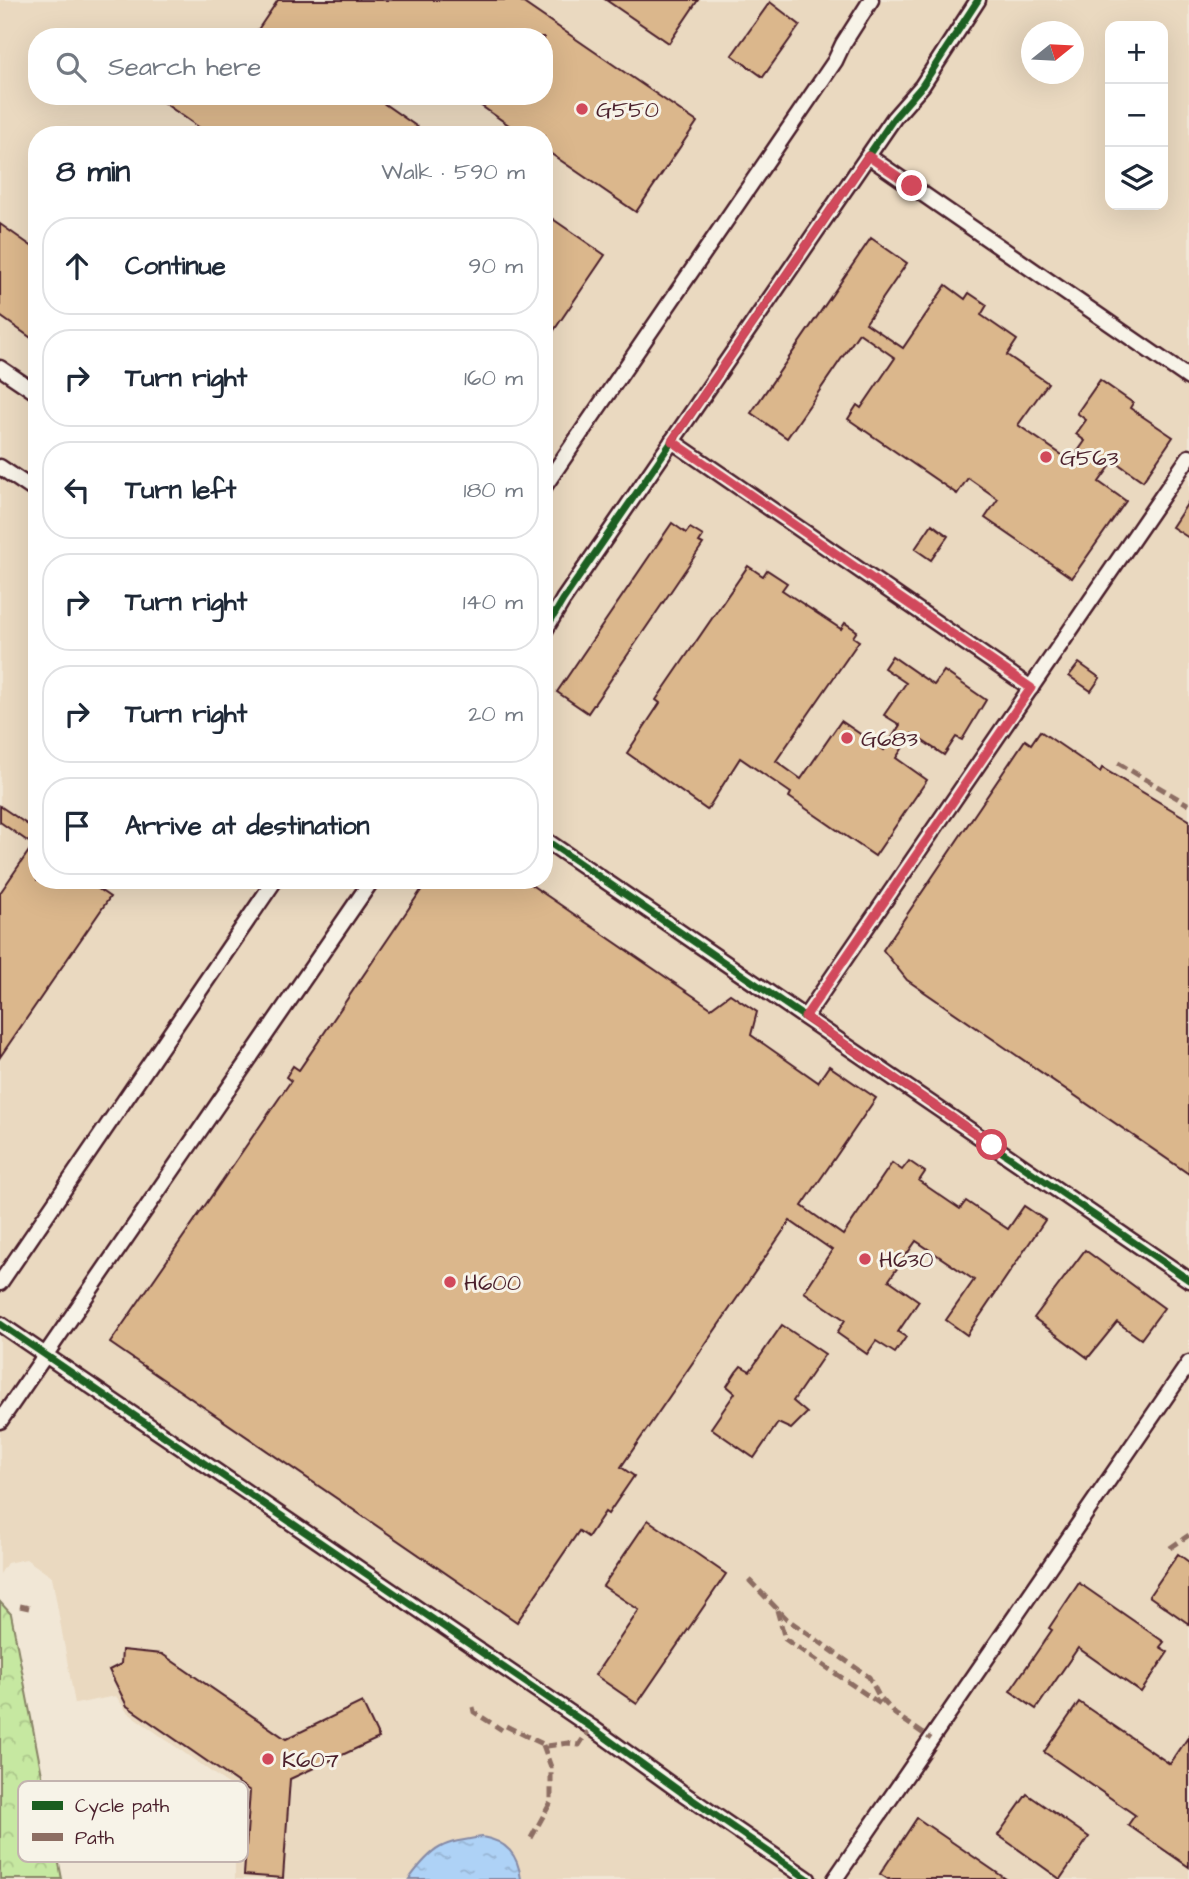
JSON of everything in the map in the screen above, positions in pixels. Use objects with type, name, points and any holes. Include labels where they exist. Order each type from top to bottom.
[{"type":"street","points":[[553,474],[835,61],[842,44],[871,0]]},
{"type":"street","points":[[553,617],[894,118],[922,86],[978,0]]},
{"type":"street","points":[[868,156],[1189,378]]},
{"type":"street","points":[[0,368],[28,387]]},
{"type":"street","points":[[672,441],[1031,688]]},
{"type":"street","points":[[805,1017],[1189,457]]},
{"type":"street","points":[[0,467],[28,486]]},
{"type":"street","points":[[553,845],[1189,1280]]},
{"type":"street","points":[[0,1283],[269,889]]},
{"type":"street","points":[[0,1421],[366,889]]},
{"type":"street","points":[[0,1324],[591,1727],[808,1879]]},
{"type":"street","points":[[835,1879],[1189,1363]]},
{"type":"shaded area","points":[[0,0],[1189,0],[1189,1879],[235,1879],[235,1862],[248,1862],[248,1781],[224,1781],[127,1712],[116,1696],[75,1704],[52,1577],[26,1559],[7,1563],[0,1574]]},
{"type":"green space","points":[[0,1602],[11,1614],[43,1781],[18,1781],[18,1862],[59,1862],[62,1879],[0,1879]]},
{"type":"water","points":[[482,1837],[498,1842],[510,1851],[517,1863],[521,1879],[409,1879],[433,1852],[457,1841]]},
{"type":"building","name":"G550","points":[[278,0],[519,0],[697,122],[636,212],[553,155],[553,126],[510,126],[480,105],[553,105],[553,28],[259,28]]},
{"type":"building","points":[[606,0],[698,0],[669,43]]},
{"type":"building","points":[[770,2],[800,25],[763,77],[732,55]]},
{"type":"building","points":[[167,105],[386,105],[416,126],[197,126]]},
{"type":"building","points":[[553,219],[605,255],[553,332]]},
{"type":"building","points":[[0,224],[28,244],[28,336],[0,316]]},
{"type":"building","points":[[871,238],[907,263],[866,323],[903,348],[946,285],[965,299],[969,293],[987,305],[981,315],[1017,340],[1007,355],[1048,383],[1018,425],[1071,461],[1085,441],[1076,434],[1086,420],[1077,413],[1100,380],[1133,403],[1130,408],[1173,437],[1143,481],[1114,461],[1099,482],[1126,501],[1072,578],[985,518],[998,499],[968,478],[957,494],[848,419],[857,405],[861,408],[895,358],[859,333],[787,438],[751,413]]},
{"type":"building","points":[[1189,501],[1189,538],[1172,527]]},
{"type":"building","points":[[672,523],[686,533],[690,528],[703,536],[699,542],[703,544],[588,713],[557,692]]},
{"type":"building","points":[[932,524],[948,536],[931,560],[915,549]]},
{"type":"building","points":[[748,566],[763,576],[767,570],[787,583],[782,590],[841,629],[845,623],[857,631],[853,637],[859,641],[776,761],[801,779],[841,721],[884,750],[900,725],[884,715],[906,683],[884,668],[892,656],[934,685],[944,671],[986,700],[962,740],[956,737],[944,755],[912,734],[896,758],[927,780],[875,856],[789,797],[791,793],[740,758],[707,810],[627,753],[660,703],[656,700]]},
{"type":"building","points":[[1079,663],[1100,678],[1091,691],[1069,676]]},
{"type":"building","points":[[1040,731],[1100,772],[1102,768],[1189,820],[1189,1174],[907,980],[883,950],[1025,740],[1031,744]]},
{"type":"building","points":[[0,806],[28,825],[28,842],[0,822]]},
{"type":"building","points":[[28,852],[28,889],[98,889],[110,897],[0,1057],[0,893]]},
{"type":"building","name":"H600","points":[[422,889],[537,889],[711,1008],[730,994],[757,1012],[751,1035],[818,1082],[829,1066],[876,1098],[802,1206],[843,1235],[892,1163],[902,1170],[909,1161],[925,1172],[919,1181],[960,1209],[966,1201],[1008,1229],[1024,1206],[1045,1220],[967,1335],[946,1320],[974,1280],[916,1241],[889,1280],[919,1301],[898,1332],[906,1337],[895,1353],[876,1341],[867,1354],[837,1333],[845,1320],[804,1292],[832,1250],[790,1221],[621,1467],[634,1476],[608,1514],[605,1512],[588,1537],[579,1531],[517,1622],[110,1343],[291,1081],[286,1077],[293,1066],[299,1070]]},
{"type":"building","points":[[1085,1250],[1164,1308],[1141,1339],[1117,1322],[1088,1358],[1034,1318]]},
{"type":"building","points":[[782,1325],[825,1354],[793,1401],[807,1413],[791,1429],[778,1423],[754,1458],[711,1428],[735,1393],[727,1386],[736,1372],[741,1366],[750,1371]]},
{"type":"building","points":[[648,1520],[726,1574],[637,1704],[595,1675],[639,1610],[603,1586]]},
{"type":"building","points":[[1178,1554],[1189,1562],[1189,1624],[1149,1596]]},
{"type":"building","points":[[1079,1583],[1164,1642],[1160,1647],[1168,1652],[1141,1692],[1078,1648],[1036,1709],[1010,1691],[1052,1630],[1049,1628]]},
{"type":"building","name":"K607","points":[[122,1650],[162,1654],[286,1739],[362,1702],[379,1738],[290,1779],[283,1878],[244,1875],[245,1862],[248,1862],[248,1781],[236,1781],[127,1706],[109,1670],[121,1664]]},
{"type":"building","points":[[1079,1702],[1170,1764],[1189,1736],[1189,1867],[1128,1825],[1135,1815],[1044,1752]]},
{"type":"building","points":[[1027,1794],[1089,1837],[1060,1879],[998,1835]]},
{"type":"building","points":[[917,1818],[1006,1879],[888,1879],[880,1874]]},
{"type":"marked path","points":[[1118,763],[1189,805]]},
{"type":"marked path","points":[[1170,1548],[1189,1535]]},
{"type":"marked path","points":[[749,1580],[787,1619],[869,1677],[879,1696],[895,1714],[931,1739]]},
{"type":"marked path","points":[[20,1606],[29,1608]]},
{"type":"marked path","points":[[777,1610],[785,1639],[882,1705]]},
{"type":"marked path","points":[[473,1707],[474,1712],[502,1730]]},
{"type":"marked path","points":[[506,1726],[547,1746],[568,1743],[579,1745],[591,1727]]},
{"type":"marked path","points":[[531,1838],[551,1802],[551,1767],[543,1745]]},
{"type":"cycle path","points":[[553,617],[894,118],[922,86],[978,0]]},
{"type":"cycle path","points":[[553,845],[1189,1280]]},
{"type":"cycle path","points":[[0,1324],[591,1727],[808,1879]]},
{"type":"place","name":"G550","points":[[582,109]]},
{"type":"place","name":"G563","points":[[1046,457]]},
{"type":"place","name":"G683","points":[[847,738]]},
{"type":"place","name":"H630","points":[[865,1259]]},
{"type":"place","name":"H600","points":[[450,1282]]},
{"type":"place","name":"K607","points":[[268,1759]]},
{"type":"route","points":[[912,186],[868,156],[672,441],[1031,688],[805,1017],[992,1145]]}]
